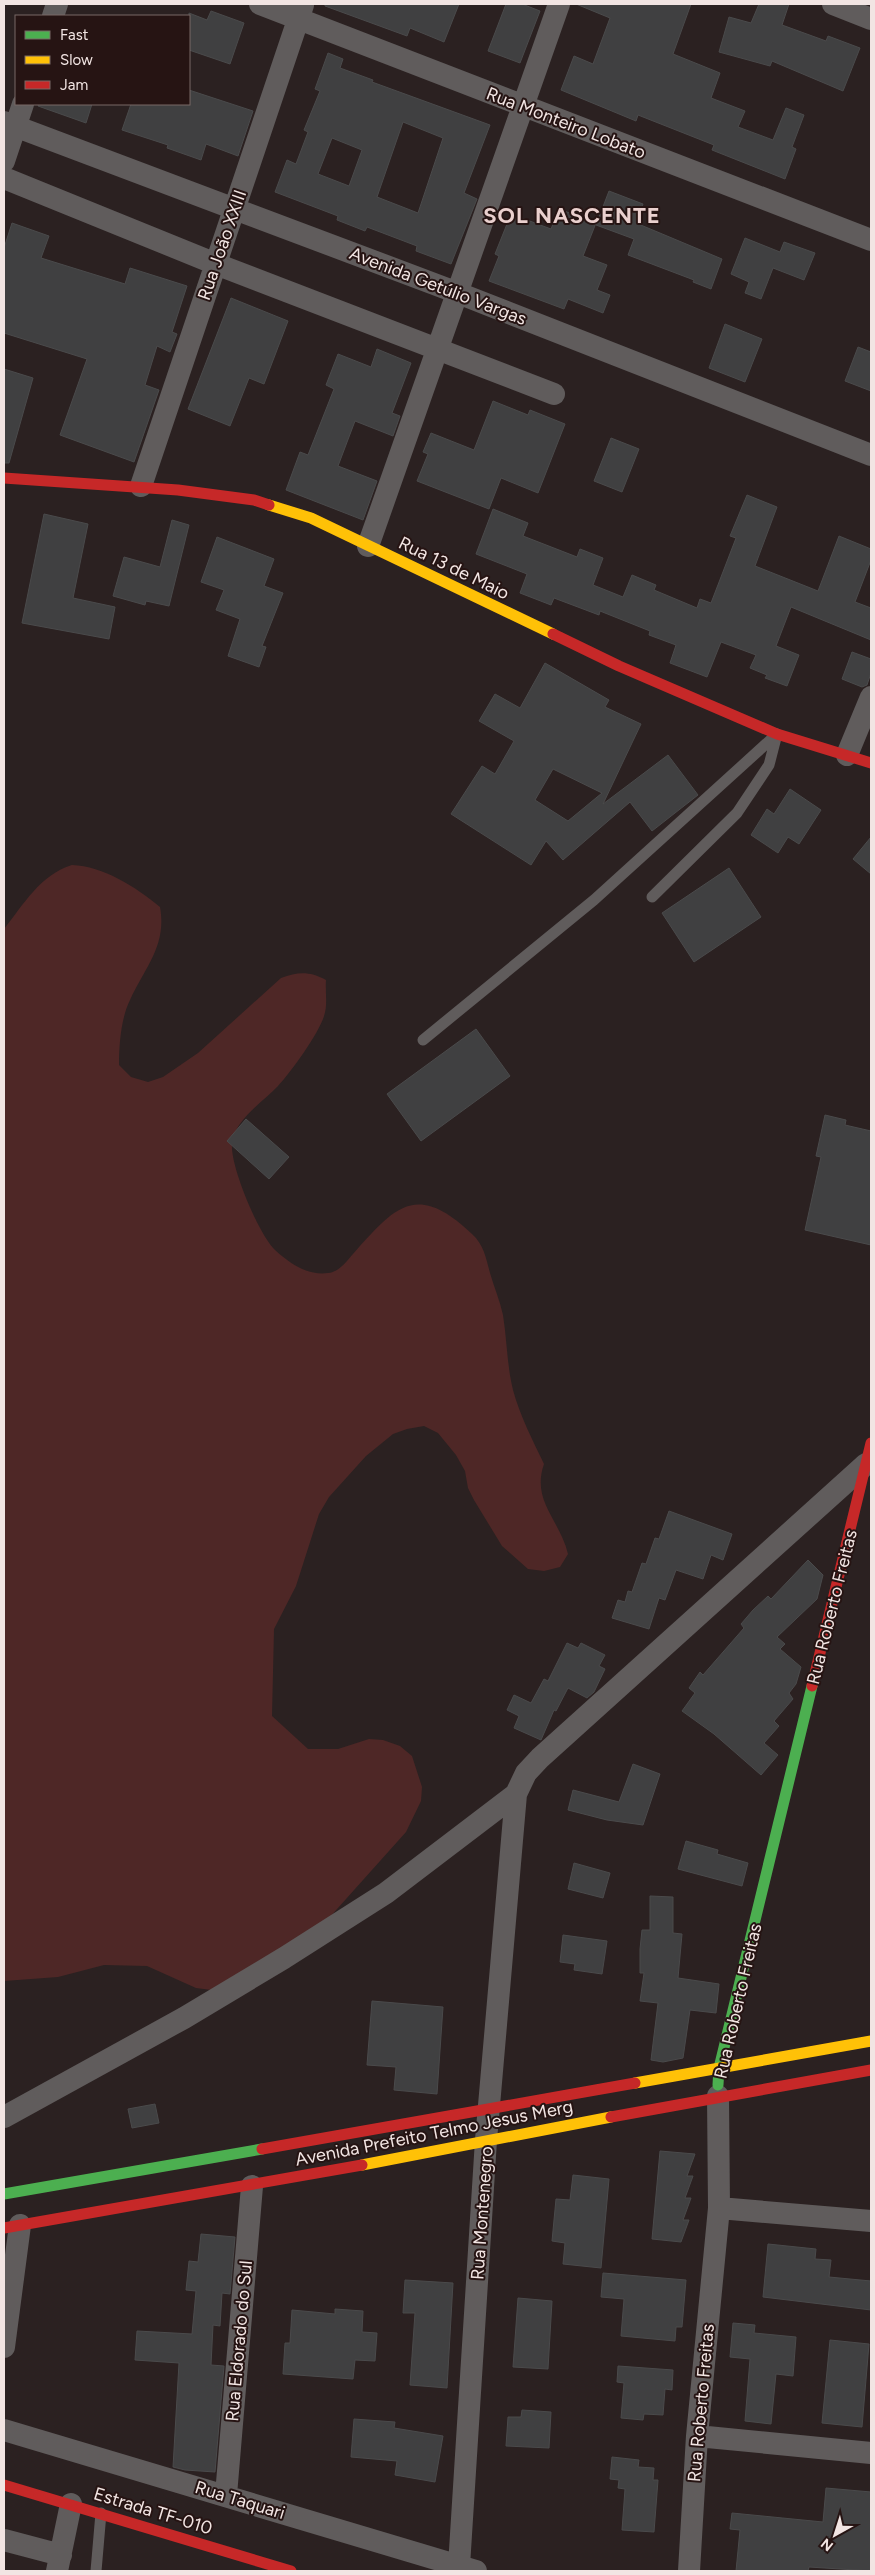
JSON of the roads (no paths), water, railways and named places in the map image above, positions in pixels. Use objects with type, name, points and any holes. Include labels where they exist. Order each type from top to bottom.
[{"type":"main road","name":"Rua 13 de Maio","points":[[4,478],[141,486],[254,500],[311,518],[619,666],[777,734],[871,763]]},
{"type":"main road","name":"Rua Roberto Freitas","points":[[718,2096],[719,2068],[869,1453]]},
{"type":"main road","name":"Avenida Prefeito Telmo Jesus Merg","points":[[4,2194],[871,2042]]},
{"type":"main road","name":"Avenida Prefeito Telmo Jesus Merg","points":[[12,2227],[252,2186],[718,2096],[871,2070]]},
{"type":"main road","name":"Estrada TF-010","points":[[4,2485],[291,2571]]},
{"type":"street","name":"Rua Monteiro Lobato","points":[[260,4],[300,11],[523,106],[871,240]]},
{"type":"street","points":[[368,546],[559,4]]},
{"type":"street","points":[[833,4],[871,19]]},
{"type":"street","name":"Rua João XXIII","points":[[141,486],[300,11]]},
{"type":"street","points":[[4,161],[10,124],[22,105]]},
{"type":"street","name":"Avenida Getúlio Vargas","points":[[10,124],[458,293],[871,455]]},
{"type":"street","points":[[4,178],[216,264],[554,394]]},
{"type":"street","points":[[847,755],[871,697]]},
{"type":"street","name":"Rua Montenegro","points":[[467,2569],[486,2140],[516,1794],[526,1773],[869,1453]]},
{"type":"street","points":[[4,2117],[184,2018],[299,1948],[386,1893],[516,1794]]},
{"type":"street","name":"Rua Roberto Freitas","points":[[689,2571],[697,2436],[719,2208],[718,2096]]},
{"type":"street","name":"Rua Eldorado do Sul","points":[[226,2495],[252,2186]]},
{"type":"street","points":[[719,2208],[871,2221]]},
{"type":"street","points":[[4,2347],[12,2227]]},
{"type":"street","name":"Rua Taquari","points":[[4,2430],[226,2495],[467,2569]]},
{"type":"street","points":[[697,2436],[871,2453]]},
{"type":"street","points":[[4,2540],[59,2563],[71,2504]]},
{"type":"lane","points":[[652,897],[737,813],[769,765],[777,734]]},
{"type":"lane","points":[[423,1040],[594,900],[777,734]]},
{"type":"lane","points":[[96,2571],[101,2513]]},
{"type":"district","name":"SOL NASCENTE","points":[[572,215]]}]
